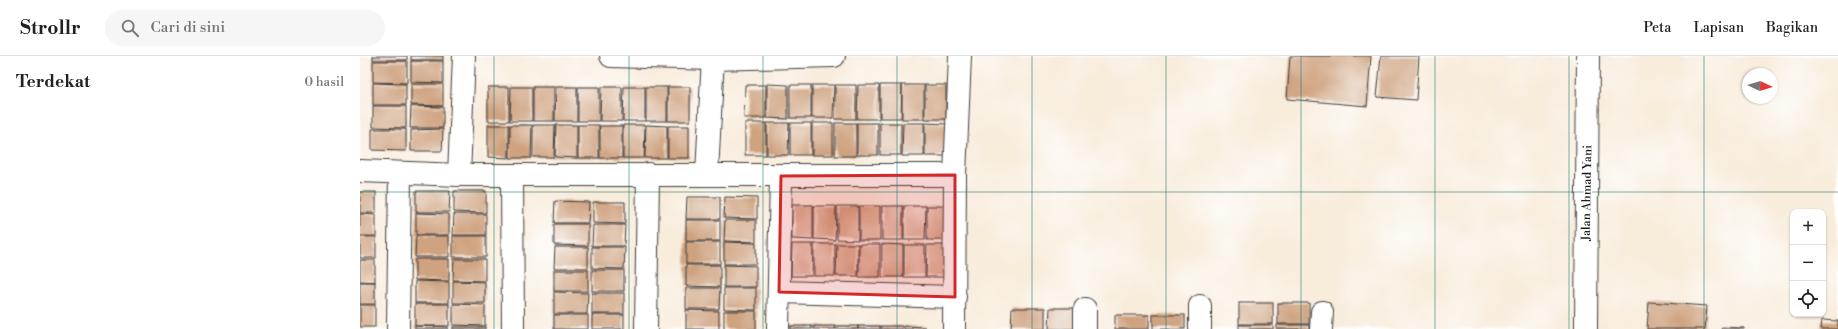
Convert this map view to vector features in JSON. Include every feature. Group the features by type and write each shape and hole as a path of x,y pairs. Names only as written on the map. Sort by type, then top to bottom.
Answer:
{"street":[{"path":"459,175 464,56"},
{"path":"611,56 713,58 834,56"},
{"path":"954,329 955,175 960,56"},
{"name":"Jalan Ahmad Yani","path":"1586,329 1588,56"},
{"path":"707,174 713,58"},
{"path":"360,170 459,175 955,175"},
{"path":"398,329 400,173"},
{"path":"646,329 648,174"},
{"path":"512,175 513,329"},
{"path":"778,329 781,176"},
{"path":"779,292 955,297"},
{"path":"1200,306 1200,329"}],"highlighted area":[{"path":"955,175 955,297 779,292 781,176"}],"building":[{"path":"373,56 407,56 407,60 373,60"},
{"path":"411,56 443,56 443,60 411,60"},
{"path":"1290,56 1371,56 1367,106 1287,99"},
{"path":"1381,56 1419,56 1416,100 1377,97"},
{"path":"373,61 407,61 407,83 373,82"},
{"path":"411,61 443,61 443,83 411,82"},
{"path":"373,83 406,84 406,105 373,105"},
{"path":"411,84 443,84 443,106 411,105"},
{"path":"767,84 788,85 788,119 767,118"},
{"path":"745,85 766,85 766,118 744,118"},
{"path":"790,85 811,85 811,118 790,118"},
{"path":"812,85 834,85 833,118 812,118"},
{"path":"835,85 856,85 856,119 835,119"},
{"path":"858,85 879,85 879,119 857,119"},
{"path":"880,85 902,85 901,118 880,118"},
{"path":"902,85 924,85 924,119 902,119"},
{"path":"925,85 946,85 946,119 925,119"},
{"path":"488,87 509,87 509,121 488,121"},
{"path":"511,87 532,87 532,121 510,121"},
{"path":"533,87 554,87 554,121 533,121"},
{"path":"556,87 577,87 577,121 555,121"},
{"path":"578,87 599,87 599,121 578,121"},
{"path":"601,87 622,87 622,121 600,121"},
{"path":"624,87 645,87 645,121 623,121"},
{"path":"646,87 667,87 667,121 646,121"},
{"path":"668,87 690,87 690,121 668,121"},
{"path":"373,106 406,106 406,128 373,127"},
{"path":"411,106 443,107 443,128 410,128"},
{"path":"745,123 766,123 766,155 745,155"},
{"path":"767,123 789,123 788,155 767,155"},
{"path":"790,123 811,123 811,155 790,155"},
{"path":"812,123 833,123 833,155 812,155"},
{"path":"835,123 856,123 856,156 835,156"},
{"path":"857,123 878,123 878,155 857,155"},
{"path":"880,123 901,123 901,155 880,155"},
{"path":"903,123 924,123 924,156 902,156"},
{"path":"925,123 946,124 946,156 925,156"},
{"path":"488,125 509,125 509,158 488,157"},
{"path":"510,125 532,125 531,158 510,158"},
{"path":"533,125 555,125 554,157 533,157"},
{"path":"556,125 577,125 577,158 555,157"},
{"path":"578,125 599,125 599,158 578,158"},
{"path":"623,125 645,125 644,158 623,158"},
{"path":"646,125 667,126 667,158 645,158"},
{"path":"600,126 622,126 622,158 600,158"},
{"path":"668,126 689,126 689,158 668,158"},
{"path":"372,129 406,129 406,151 372,150"},
{"path":"443,129 442,151 411,151 411,130"},
{"path":"416,191 450,191 449,212 416,212"},
{"path":"454,191 486,191 486,213 454,212"},
{"path":"360,192 376,192 376,213 360,213"},
{"path":"687,197 720,197 720,219 686,219"},
{"path":"725,197 757,198 757,219 724,218"},
{"path":"555,201 589,202 588,223 554,223"},
{"path":"593,202 625,202 625,224 593,223"},
{"path":"792,205 813,205 813,240 792,239"},
{"path":"814,206 836,206 835,240 814,239"},
{"path":"837,206 858,206 858,240 837,239"},
{"path":"859,206 880,206 880,240 859,240"},
{"path":"882,206 903,206 903,240 882,240"},
{"path":"904,206 926,206 925,240 904,240"},
{"path":"927,206 948,206 948,240 927,240"},
{"path":"416,213 449,214 449,235 416,235"},
{"path":"360,214 376,215 376,236 360,236"},
{"path":"454,214 486,214 486,235 453,235"},
{"path":"686,220 720,220 720,241 686,241"},
{"path":"725,220 756,220 756,242 724,241"},
{"path":"554,224 588,224 588,246 554,245"},
{"path":"593,225 625,225 624,246 592,246"},
{"path":"416,236 449,236 449,257 415,257"},
{"path":"453,236 486,236 486,257 453,257"},
{"path":"360,237 376,237 376,258 360,258"},
{"path":"686,242 720,242 720,264 686,264"},
{"path":"724,242 756,243 756,264 724,264"},
{"path":"792,244 813,244 812,276 791,276"},
{"path":"814,244 835,244 835,276 814,276"},
{"path":"837,244 858,244 858,276 836,276"},
{"path":"859,244 880,244 880,277 859,277"},
{"path":"882,244 903,245 903,277 882,277"},
{"path":"904,245 925,245 925,277 904,277"},
{"path":"927,245 948,245 947,277 926,277"},
{"path":"555,247 588,247 588,268 554,268"},
{"path":"592,247 625,247 624,269 592,268"},
{"path":"415,259 449,259 449,281 415,280"},
{"path":"454,259 485,259 485,281 453,280"},
{"path":"360,260 375,260 375,282 360,281"},
{"path":"686,265 720,265 720,287 686,286"},
{"path":"724,265 756,266 756,287 724,287"},
{"path":"554,270 588,270 588,291 554,291"},
{"path":"592,270 624,270 624,291 592,291"},
{"path":"415,281 449,282 449,303 415,303"},
{"path":"453,281 485,282 485,303 453,303"},
{"path":"360,282 375,282 375,304 360,304"},
{"path":"686,288 720,288 719,309 686,309"},
{"path":"724,288 756,288 756,310 724,309"},
{"path":"554,292 588,293 587,314 554,314"},
{"path":"592,293 624,293 624,314 592,314"},
{"path":"1649,302 1707,306 1705,329 1647,329"},
{"path":"1239,303 1273,303 1273,324 1239,324"},
{"path":"1278,303 1309,303 1309,324 1278,324"},
{"path":"415,304 449,304 449,326 415,326"},
{"path":"453,304 485,305 485,326 453,325"},
{"path":"360,305 375,305 375,327 360,327"},
{"path":"1012,308 1045,308 1045,329 1011,329"},
{"path":"1050,308 1082,308 1082,329 1049,329"},
{"path":"686,310 719,311 719,329 686,329"},
{"path":"724,311 756,311 756,329 724,329"},
{"path":"554,315 588,315 588,329 554,329"},
{"path":"592,315 624,315 624,329 592,329"},
{"path":"1115,315 1149,315 1149,329 1115,329"},
{"path":"1153,315 1185,315 1185,329 1153,329"},
{"path":"1822,320 1838,321 1838,329 1821,329"},
{"path":"1239,325 1273,325 1273,329 1239,329"},
{"path":"1277,325 1309,325 1309,329 1277,329"},
{"path":"415,326 448,327 448,329 415,329"},
{"path":"791,326 812,326 812,329 791,329"},
{"path":"814,326 835,326 835,329 814,329"},
{"path":"836,326 858,326 858,329 836,329"},
{"path":"858,326 880,326 880,329 858,329"},
{"path":"881,326 902,326 902,329 881,329"},
{"path":"904,326 925,327 925,329 904,329"},
{"path":"453,327 485,327 485,329 453,329"},
{"path":"1722,327 1744,328 1744,329 1721,329"}]}
